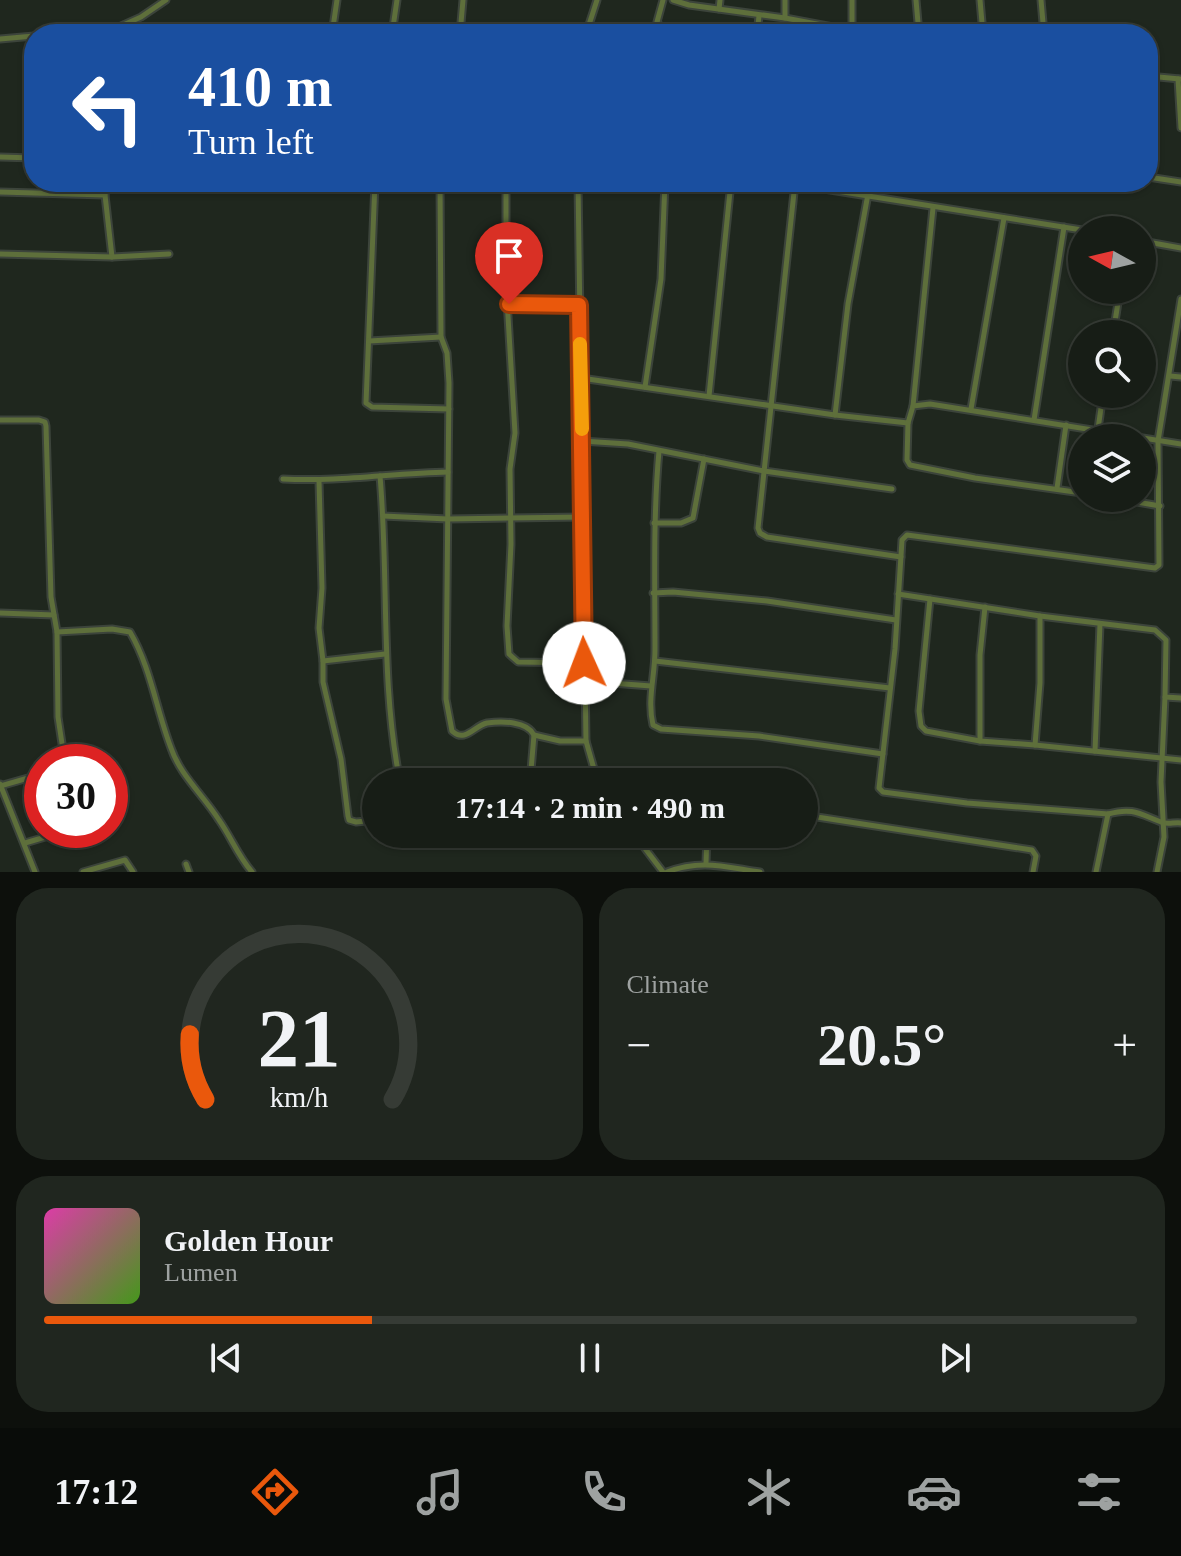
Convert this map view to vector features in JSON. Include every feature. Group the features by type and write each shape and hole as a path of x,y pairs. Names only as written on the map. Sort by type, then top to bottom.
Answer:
{"street":[{"path":"125,24 166,0"},
{"path":"333,24 337,0"},
{"path":"393,24 397,0"},
{"path":"461,24 463,0"},
{"path":"589,24 597,0"},
{"path":"658,24 663,0"},
{"path":"673,0 785,18 804,24"},
{"path":"719,9 720,0"},
{"path":"785,0 785,18"},
{"path":"852,0 852,24"},
{"path":"916,0 918,24"},
{"path":"980,0 982,24"},
{"path":"1041,0 1043,24"},
{"path":"758,24 759,16"},
{"path":"0,39 24,37"},
{"path":"1158,77 1180,79 1181,128"},
{"path":"0,157 24,158"},
{"path":"1158,179 1181,182"},
{"path":"0,192 105,195 112,257"},
{"path":"375,192 365,396 368,406 449,409"},
{"path":"440,192 441,337 448,364 449,409 446,699 452,731 463,735 488,723 528,726 534,735 531,768"},
{"path":"506,192 506,283 515,433 510,469 509,654 518,662 584,663"},
{"path":"578,192 586,741 594,768"},
{"path":"645,387 661,279 665,192"},
{"path":"709,396 730,192"},
{"path":"794,192 770,404 760,533 767,537 901,557"},
{"path":"855,192 933,208 1068,228"},
{"path":"835,415 848,304 868,194"},
{"path":"933,208 913,406 908,423 907,460 910,465 975,478 1068,490"},
{"path":"971,409 1004,218"},
{"path":"1034,420 1064,227"},
{"path":"1156,244 1181,248"},
{"path":"0,254 112,257 169,254"},
{"path":"1181,299 1158,441 1159,565 1155,568 907,535 902,540 890,688 878,784 883,792 967,803 1108,814 1119,811 1147,814 1164,824 1181,823"},
{"path":"509,304 579,305"},
{"path":"369,341 441,337"},
{"path":"1170,376 1181,377"},
{"path":"581,378 908,423"},
{"path":"913,406 930,404 971,409 1066,425 1057,488"},
{"path":"0,420 39,420 46,426 50,567 57,632 58,717 62,744"},
{"path":"582,441 628,444 764,471 892,489"},
{"path":"1158,441 1181,444"},
{"path":"659,451 654,523 653,725 661,729 759,736 883,754"},
{"path":"654,523 681,523 693,518 704,459"},
{"path":"283,479 319,481 389,473 448,472"},
{"path":"380,476 385,654 398,768"},
{"path":"319,481 322,588 319,628 323,682 341,759 349,820 362,821"},
{"path":"1156,505 1160,506"},
{"path":"383,516 448,519 583,517"},
{"path":"653,593 767,601 896,620"},
{"path":"898,594 1155,630 1166,640 1161,782 1164,824 1157,872"},
{"path":"930,599 919,711 921,726 931,733 980,741 1181,760"},
{"path":"980,741 980,655 985,607"},
{"path":"0,613 54,615"},
{"path":"1035,745 1040,683 1040,616"},
{"path":"1095,751 1100,624"},
{"path":"57,632 112,629 130,632 144,656 172,752 218,818 238,856 252,872"},
{"path":"323,661 385,654"},
{"path":"655,661 890,688"},
{"path":"585,681 652,686"},
{"path":"1165,697 1181,698"},
{"path":"534,735 560,741 586,741"},
{"path":"24,779 0,785 24,841"},
{"path":"1096,872 1108,814"},
{"path":"818,817 1032,850 1036,856 1033,872"},
{"path":"27,848 35,872"},
{"path":"645,848 665,872 706,863 760,872"},
{"path":"706,863 707,848"},
{"path":"83,872 125,860 133,872"},
{"path":"186,864 189,872"}],"slow traffic":[{"path":"580,344 582,429"}],"route":[{"path":"509,304 579,305 584,663"}]}
